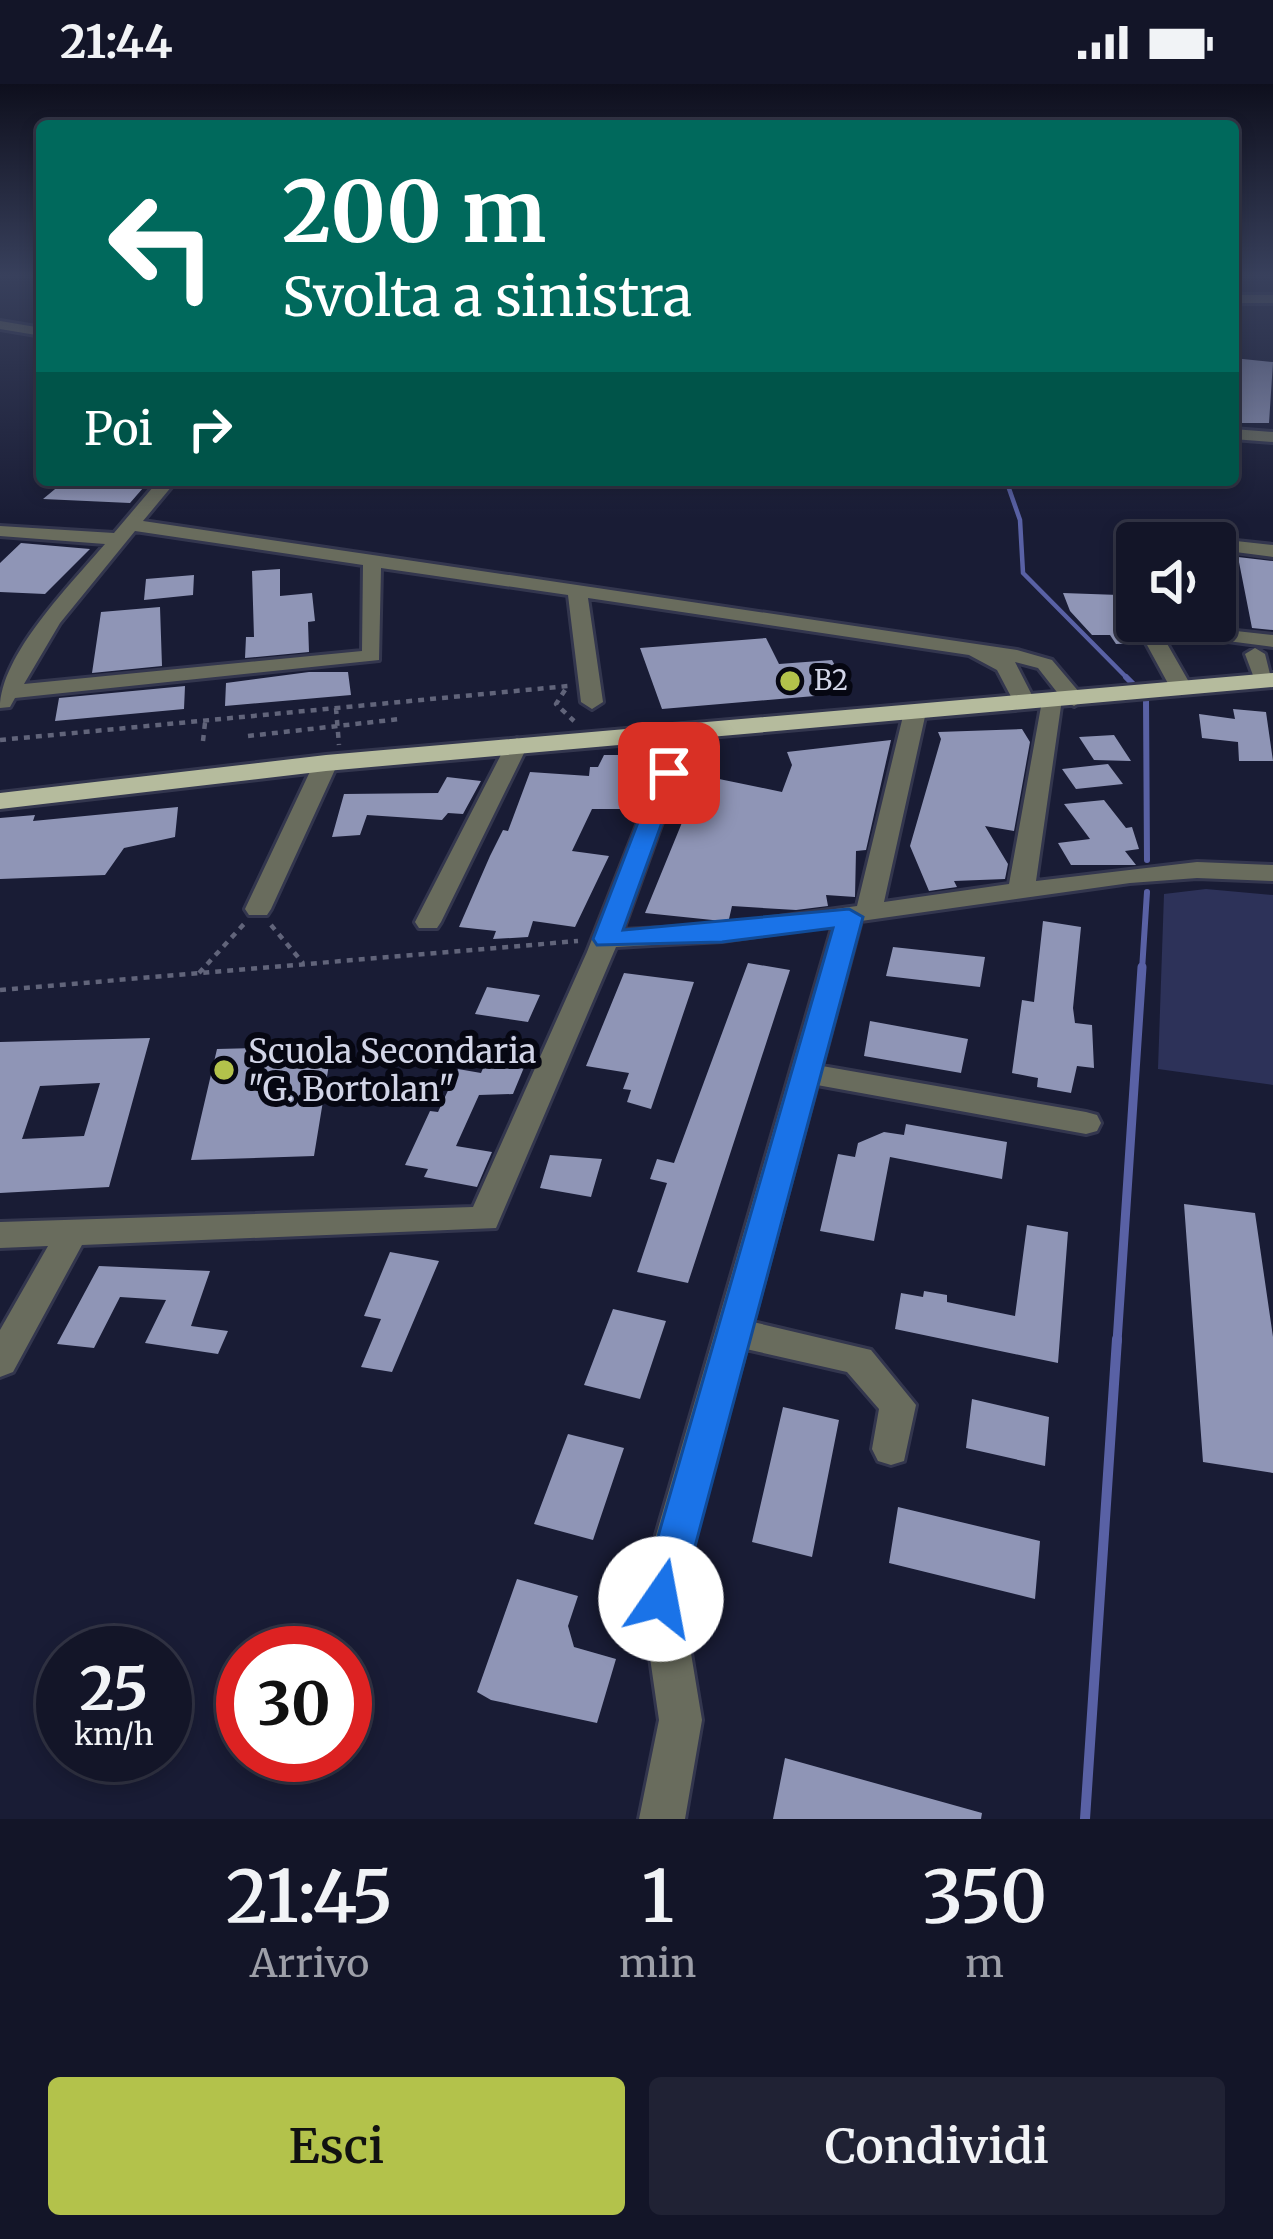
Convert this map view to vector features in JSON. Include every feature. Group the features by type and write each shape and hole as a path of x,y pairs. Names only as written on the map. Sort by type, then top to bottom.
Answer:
{"main road":[{"path":"0,801 332,754 517,745 1269,680"}],"street":[{"path":"1239,434 1273,437"},
{"path":"4,698 26,661 162,486"},
{"path":"0,531 126,532 371,561 964,647 1045,664 1063,700 1021,892"},
{"path":"1236,547 1273,550"},
{"path":"4,698 372,656 371,561"},
{"path":"577,592 582,690"},
{"path":"1156,642 1182,689"},
{"path":"964,647 1005,666 1025,703"},
{"path":"1264,647 1269,680"},
{"path":"0,661 26,661"},
{"path":"662,1819 678,1753 680,1710 661,1599 731,1331 915,712"},
{"path":"0,1235 484,1219 604,945 684,731"},
{"path":"428,922 517,745"},
{"path":"258,909 332,754"},
{"path":"604,945 1197,870 1273,873"},
{"path":"805,1073 1086,1123"},
{"path":"0,1362 72,1234"},
{"path":"731,1331 858,1360 898,1405 891,1449"}],"path":[{"path":"0,740 397,702 582,690"},
{"path":"574,721 556,704 582,690"},
{"path":"397,702 403,734"},
{"path":"332,754 336,708"},
{"path":"248,736 400,719"},
{"path":"203,741 205,721"},
{"path":"199,973 258,909 304,964"},
{"path":"0,990 578,941 604,945"}],"shaded area":[{"path":"1206,889 1273,895 1273,1085 1158,1069 1164,894"}],"building":[{"path":"1239,359 1273,362 1269,423 1239,423"},
{"path":"59,486 145,486 130,503 43,499"},
{"path":"21,543 90,549 45,594 0,592 0,563"},
{"path":"1238,557 1273,561 1273,630 1252,628"},
{"path":"280,569 280,596 312,593 315,621 308,622 309,652 245,658 246,637 254,637 252,571"},
{"path":"194,575 193,595 144,600 146,579"},
{"path":"1063,593 1116,595 1116,642 1141,643 1116,644 1110,635 1092,635 1070,611"},
{"path":"160,607 162,666 92,673 101,612"},
{"path":"766,638 779,664 832,660 850,693 662,709 640,648"},
{"path":"348,672 351,695 225,706 226,683"},
{"path":"185,686 184,709 55,721 59,698"},
{"path":"1233,709 1266,712 1273,761 1239,761 1238,742 1202,738 1199,714 1235,719"},
{"path":"1022,729 1030,742 1014,831 985,826 1008,864 1005,879 954,881 957,887 929,891 910,846 941,739 938,732"},
{"path":"1114,735 1131,761 1094,760 1079,737"},
{"path":"891,740 866,850 856,851 855,897 826,895 828,906 796,910 732,906 729,919 722,921 645,913 690,803 677,801 690,773 782,792 792,765 787,752"},
{"path":"604,755 638,755 643,761 643,787 631,787 630,809 592,809 572,851 609,856 575,927 533,921 528,937 493,939 496,931 459,927 503,830 508,831 530,772 589,776 590,767 598,767"},
{"path":"1108,764 1123,784 1076,789 1062,769"},
{"path":"447,777 481,781 463,814 448,813 442,820 367,815 360,835 332,837 344,794 438,793"},
{"path":"1104,800 1126,828 1132,827 1139,849 1125,851 1136,865 1071,865 1058,843 1090,839 1064,804"},
{"path":"178,807 175,837 124,848 105,875 0,879 0,818 35,815 33,821"},
{"path":"1043,921 1081,927 1073,1008 1075,1023 1092,1025 1094,1068 1077,1066 1071,1093 1037,1087 1038,1078 1012,1073 1022,1000 1034,1002"},
{"path":"893,947 985,957 980,987 886,976"},
{"path":"748,963 790,970 688,1283 637,1272 667,1183 650,1179 657,1159 674,1163"},
{"path":"624,973 694,982 651,1109 627,1102 631,1090 623,1089 629,1073 586,1066"},
{"path":"487,987 540,995 528,1022 475,1014"},
{"path":"870,1021 968,1039 961,1073 864,1056"},
{"path":"150,1038 109,1187 0,1193 0,1042","holes":["100,1083 84,1136 22,1139 40,1086"]},
{"path":"332,1046 314,1156 191,1160 217,1049"},
{"path":"487,1059 525,1065 513,1094 479,1095 456,1146 492,1152 477,1187 424,1177 428,1169 405,1165 430,1111 438,1112 458,1069 481,1073"},
{"path":"906,1124 1007,1142 1002,1179 890,1157 874,1241 820,1231 838,1154 855,1157 858,1143 884,1132 904,1135"},
{"path":"550,1155 602,1159 591,1197 540,1188"},
{"path":"1184,1204 1255,1213 1273,1337 1273,1473 1203,1462"},
{"path":"1027,1225 1068,1232 1058,1363 895,1329 901,1293 947,1295 947,1302 1015,1316"},
{"path":"390,1252 439,1261 392,1372 361,1367 381,1319 364,1316"},
{"path":"99,1266 210,1271 191,1326 228,1331 218,1354 145,1343 166,1300 120,1297 94,1348 57,1344"},
{"path":"613,1309 666,1321 640,1399 584,1385"},
{"path":"972,1399 1049,1417 1045,1466 966,1448"},
{"path":"783,1407 839,1420 812,1557 752,1542"},
{"path":"568,1434 624,1448 593,1540 534,1524"},
{"path":"898,1507 1040,1541 1035,1599 889,1563"},
{"path":"517,1579 578,1596 568,1626 574,1647 616,1659 597,1723 491,1700 477,1692"},
{"path":"785,1758 982,1813 981,1819 773,1819"}],"waterway":[{"path":"1008,486 1020,520 1023,573 1129,680"},
{"path":"1126,677 1129,680"},
{"path":"1129,680 1135,686"},
{"path":"1146,698 1147,860"},
{"path":"1142,970 1147,892"},
{"path":"1117,1342 1142,967"},
{"path":"1085,1819 1117,1339"}],"place":[{"name":"B2","path":"790,681"},
{"name":"Scuola Secondaria \"G. Bortolan\"","path":"224,1070"}],"route":[{"path":"661,1599 664,1573 849,917 722,933 606,939 669,773"}]}
